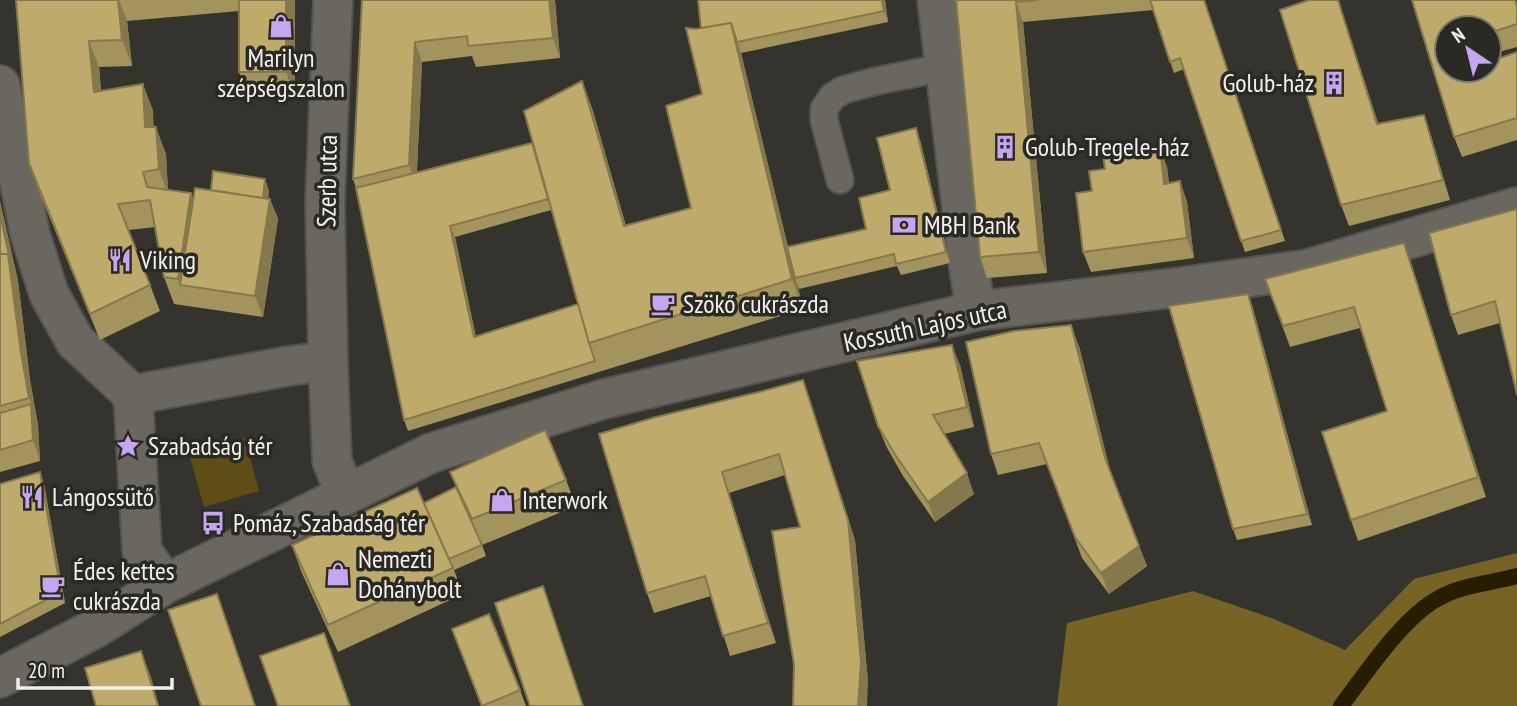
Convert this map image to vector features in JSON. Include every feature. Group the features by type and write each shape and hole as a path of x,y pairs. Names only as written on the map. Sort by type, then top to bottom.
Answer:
{"main road":[{"name":"Szerb utca","path":"333,0 325,202 328,361 332,461 346,495"},
{"path":"936,0 976,312"},
{"path":"0,85 30,234 49,294 75,341 133,395 142,551 165,584"},
{"name":"Kossuth Lajos utca","path":"346,495 431,453 604,399 976,312 1181,288 1308,269 1517,207"},
{"path":"133,395 328,361"},
{"path":"0,678 94,629 165,584 346,495"}],"lane":[{"path":"840,180 824,120 824,109 832,97 843,90 876,81 946,67"}],"shaded area":[{"path":"245,438 259,491 204,507 189,454"},
{"path":"1517,553 1517,706 1057,706 1067,623 1193,591 1274,619 1345,650 1414,579"}],"building":[{"path":"16,0 118,0 122,40 89,41 94,92 143,84 145,127 156,127 159,169 143,172 147,187 191,193 178,279 164,277 150,200 118,204 150,285 90,314 29,163"},
{"path":"239,0 286,0 286,72 239,72"},
{"path":"362,0 549,0 553,38 468,46 467,36 415,42 409,165 353,179"},
{"path":"698,0 882,0 884,11 737,42 731,23 701,28"},
{"name":"Golub-Tregele-ház","path":"956,0 1037,0 1016,2 1039,252 980,257"},
{"path":"1150,0 1204,0 1281,230 1241,241 1180,58 1170,62"},
{"name":"Golub-ház","path":"1309,0 1338,0 1377,124 1424,115 1443,180 1341,205 1280,10"},
{"path":"1412,0 1515,0 1517,24 1503,28 1503,14 1433,14 1433,68"},
{"path":"731,23 792,279 589,343 524,111 582,81 624,226 691,208 666,106 702,94 686,28"},
{"path":"1517,52 1517,118 1454,137 1438,84 1503,84 1503,57"},
{"name":"MBH Bank","path":"916,128 946,252 896,264 894,254 795,278 787,247 866,229 859,198 890,190 877,138"},
{"path":"532,143 548,199 450,226 474,337 578,304 595,361 404,420 356,188"},
{"path":"1160,147 1164,184 1180,181 1187,238 1083,252 1076,193 1092,191 1089,171 1105,169 1103,154"},
{"path":"213,171 265,179 263,198 211,190"},
{"path":"195,188 270,199 255,296 180,285"},
{"path":"1517,209 1517,395 1495,301 1451,315 1429,233"},
{"path":"0,214 10,260 8,254 0,254"},
{"path":"1404,243 1478,477 1351,520 1322,432 1387,411 1354,307 1283,326 1265,279"},
{"path":"0,254 8,254 29,398 0,406"},
{"path":"1248,294 1307,514 1233,529 1169,306"},
{"path":"1071,325 1105,458 1139,546 1101,573 1075,537 1039,443 991,454 966,342 1014,331"},
{"path":"952,345 967,407 933,415 967,473 928,502 878,426 857,361"},
{"path":"803,380 848,520 861,662 858,706 793,706 794,664 772,531 800,527 779,454 722,472 768,623 723,636 705,576 647,593 599,434"},
{"path":"31,404 33,440 0,450 0,413"},
{"path":"545,430 566,480 472,519 450,472"},
{"path":"40,472 61,592 0,624 0,484"},
{"path":"456,487 482,545 449,559 424,503"},
{"path":"417,488 453,568 328,625 292,545"},
{"path":"543,586 583,706 530,706 495,603"},
{"path":"217,594 255,706 201,706 168,610"},
{"path":"489,614 520,690 482,706 452,629"},
{"path":"324,633 350,706 278,706 260,656"},
{"path":"141,651 158,706 96,706 85,668"}],"waterway":[{"path":"1341,706 1386,647 1425,607 1457,590 1517,576"}],"place":[{"name":"Marilyn szépségszalon","path":"281,26"},
{"name":"Golub-ház","path":"1334,83"},
{"name":"Golub-Tregele-ház","path":"1005,147"},
{"name":"MBH Bank","path":"904,225"},
{"name":"Viking","path":"120,260"},
{"name":"Szökő cukrászda","path":"663,304"},
{"name":"Szabadság tér","path":"128,446"},
{"name":"Lángossütő","path":"32,497"},
{"name":"Interwork","path":"502,500"},
{"name":"Pomáz, Szabadság tér","path":"213,523"},
{"name":"Nemezti Dohánybolt","path":"338,574"},
{"name":"Édes kettes cukrászda","path":"53,586"}]}
